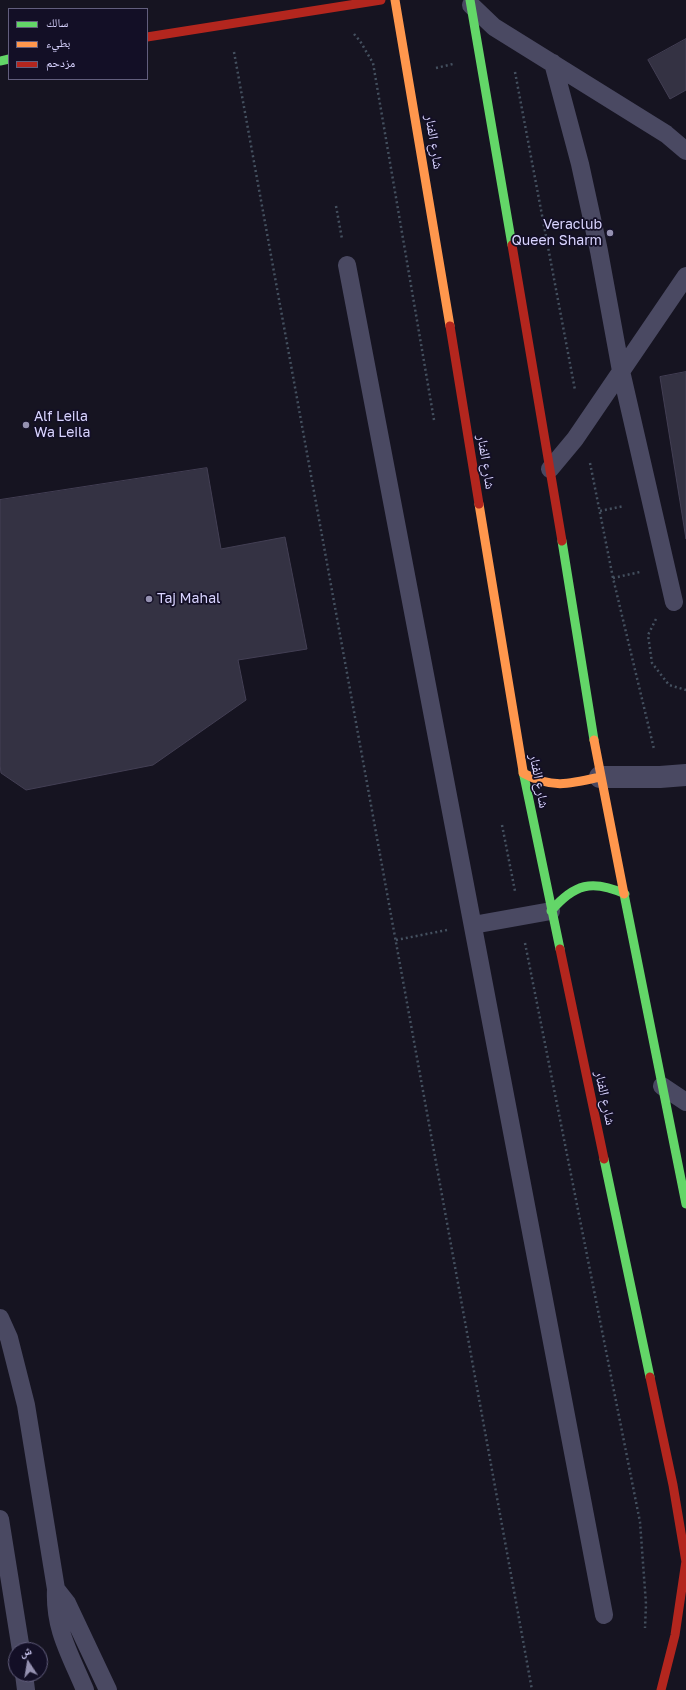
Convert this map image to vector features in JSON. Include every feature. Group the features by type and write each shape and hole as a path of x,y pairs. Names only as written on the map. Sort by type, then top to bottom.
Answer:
{"main road":[{"path":"148,37 381,0"},
{"name":"شارع الفنار","path":"395,0 523,773 672,1477 686,1561 675,1635 661,1690"},
{"path":"470,3 481,59 550,469 600,777 625,894 686,1204"},
{"path":"523,773 536,781 551,785 566,785 600,777"},
{"path":"551,911 559,900 570,891 584,885 612,887 625,894"}],"street":[{"path":"600,777 660,777 686,774"}],"lane":[{"path":"470,3 494,26 666,134 686,151"},
{"path":"553,63 583,178 599,251 621,371 674,602"},
{"path":"347,265 604,1615"},
{"path":"550,469 575,439 686,276"},
{"path":"473,925 551,911"},
{"path":"662,1086 686,1102"},
{"path":"0,1318 5,1340 26,1405 56,1589 55,1605 58,1625 85,1690"},
{"path":"0,1519 20,1642"},
{"path":"56,1589 68,1603 108,1690"}],"path":[{"path":"229,24 532,1690"},
{"path":"408,73 481,59"},
{"path":"336,206 347,265"},
{"path":"674,602 660,610 648,635 652,663 669,685 686,690"},
{"path":"396,940 473,925"},
{"path":"640,1522 646,1604 645,1632"}],"building":[{"path":"686,39 686,90 670,99 648,60"},
{"path":"686,372 686,539 660,377"},
{"name":"Taj Mahal","path":"207,468 221,549 285,537 307,649 238,660 246,700 153,765 26,790 1,773 0,765 0,500"}],"traffic: fast":[{"path":"470,0 512,245"},
{"path":"0,61 8,59"},
{"path":"562,541 594,740"},
{"path":"523,771 560,949"},
{"path":"551,911 568,895 584,887 603,887 625,894"},
{"path":"624,894 686,1204"},
{"path":"604,1159 650,1377"}],"traffic: slow":[{"path":"395,0 450,326"},
{"path":"479,504 523,771"},
{"path":"594,740 624,894"},
{"path":"523,773 543,781 561,784 579,782 600,777"}],"traffic: jam":[{"path":"148,37 381,0"},
{"path":"512,245 562,541"},
{"path":"450,326 479,504"},
{"path":"560,949 604,1159"},
{"path":"650,1377 673,1485 686,1562"},
{"path":"661,1690 675,1635 686,1561"}],"place":[{"name":"Veraclub Queen Sharm","path":"610,233"},
{"name":"Alf Leila Wa Leila","path":"26,425"},
{"name":"Taj Mahal","path":"149,599"}]}
